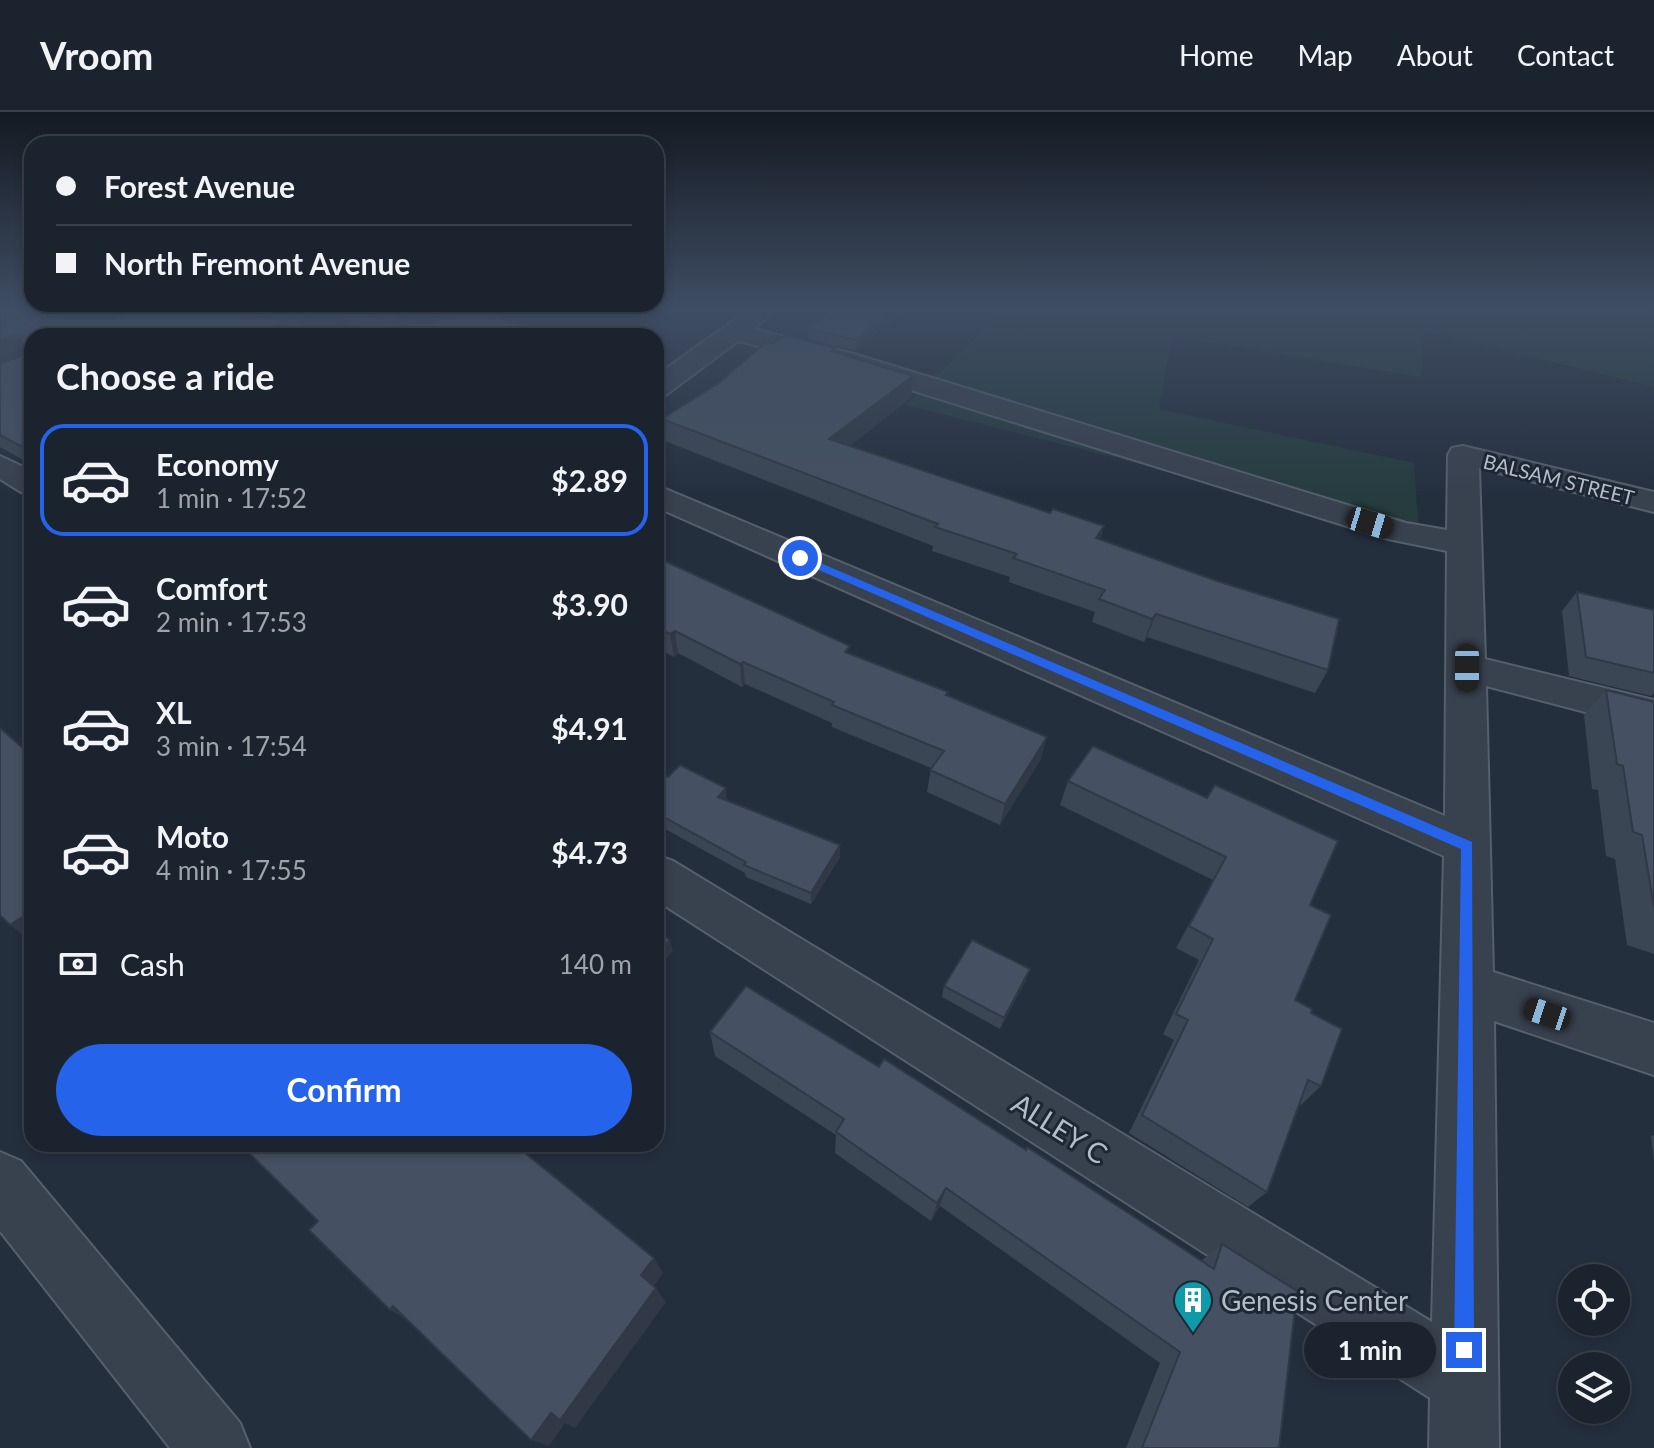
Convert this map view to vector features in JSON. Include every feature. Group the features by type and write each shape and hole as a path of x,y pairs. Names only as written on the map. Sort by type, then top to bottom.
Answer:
{"street":[{"path":"884,372 1400,532 1465,544 1468,846 1464,1448"},
{"name":"BALSAM STREET","path":"1465,544 1463,455 1654,502"},
{"path":"0,465 24,480"},
{"path":"664,498 1468,846"},
{"path":"1467,668 1654,715"},
{"name":"ALLEY C","path":"664,880 1464,1380"},
{"path":"1467,988 1654,1049"},
{"path":"0,1182 215,1448"}],"green space":[{"path":"940,372 1166,372 1159,409 1414,463 1419,534 906,405"},
{"path":"1393,372 1421,372 1421,377"},
{"path":"1595,372 1654,372 1654,387"}],"building":[{"path":"0,372 24,372 24,448 0,435"},
{"path":"731,372 901,372 913,376 829,439 1050,513 1053,509 1104,526 1096,538 1220,582 1339,619 1328,670 1156,614 1152,619 1099,599 1105,590 1013,558 1017,554 935,527 938,524 664,420"},
{"path":"664,561 850,646 845,652 948,692 946,695 1047,737 1005,804 930,770 944,751 832,705 834,702 743,662 740,664 675,631 670,634 664,631"},
{"path":"1577,592 1654,610 1654,673 1586,657"},
{"path":"1606,690 1654,702 1654,907 1642,835 1633,832 1623,766 1617,764"},
{"path":"0,728 24,749 24,916 10,925 0,915"},
{"path":"1093,746 1207,798 1215,785 1338,841 1310,905 1331,915 1295,1000 1312,1009 1311,1013 1342,1029 1321,1086 1308,1080 1267,1192 1142,1115 1188,1020 1176,1014 1213,939 1189,926 1226,857 1068,781"},
{"path":"680,765 726,788 718,797 840,845 811,893 744,865 746,862 664,817 664,775 668,777"},
{"path":"972,940 1030,969 1004,1018 944,986"},
{"path":"746,986 879,1067 884,1059 1026,1150 1027,1147 1214,1269 1222,1244 1297,1291 1279,1448 1142,1448 1180,1352 946,1188 937,1203 836,1132 844,1119 710,1032"},
{"path":"248,1152 524,1152 654,1258 641,1275 656,1288 560,1420 551,1413 531,1440 393,1306 390,1310 309,1230 318,1221"}],"place":[{"name":"Genesis Center","path":"1193,1334"}],"route":[{"path":"800,558 1468,846 1464,1350"}]}
